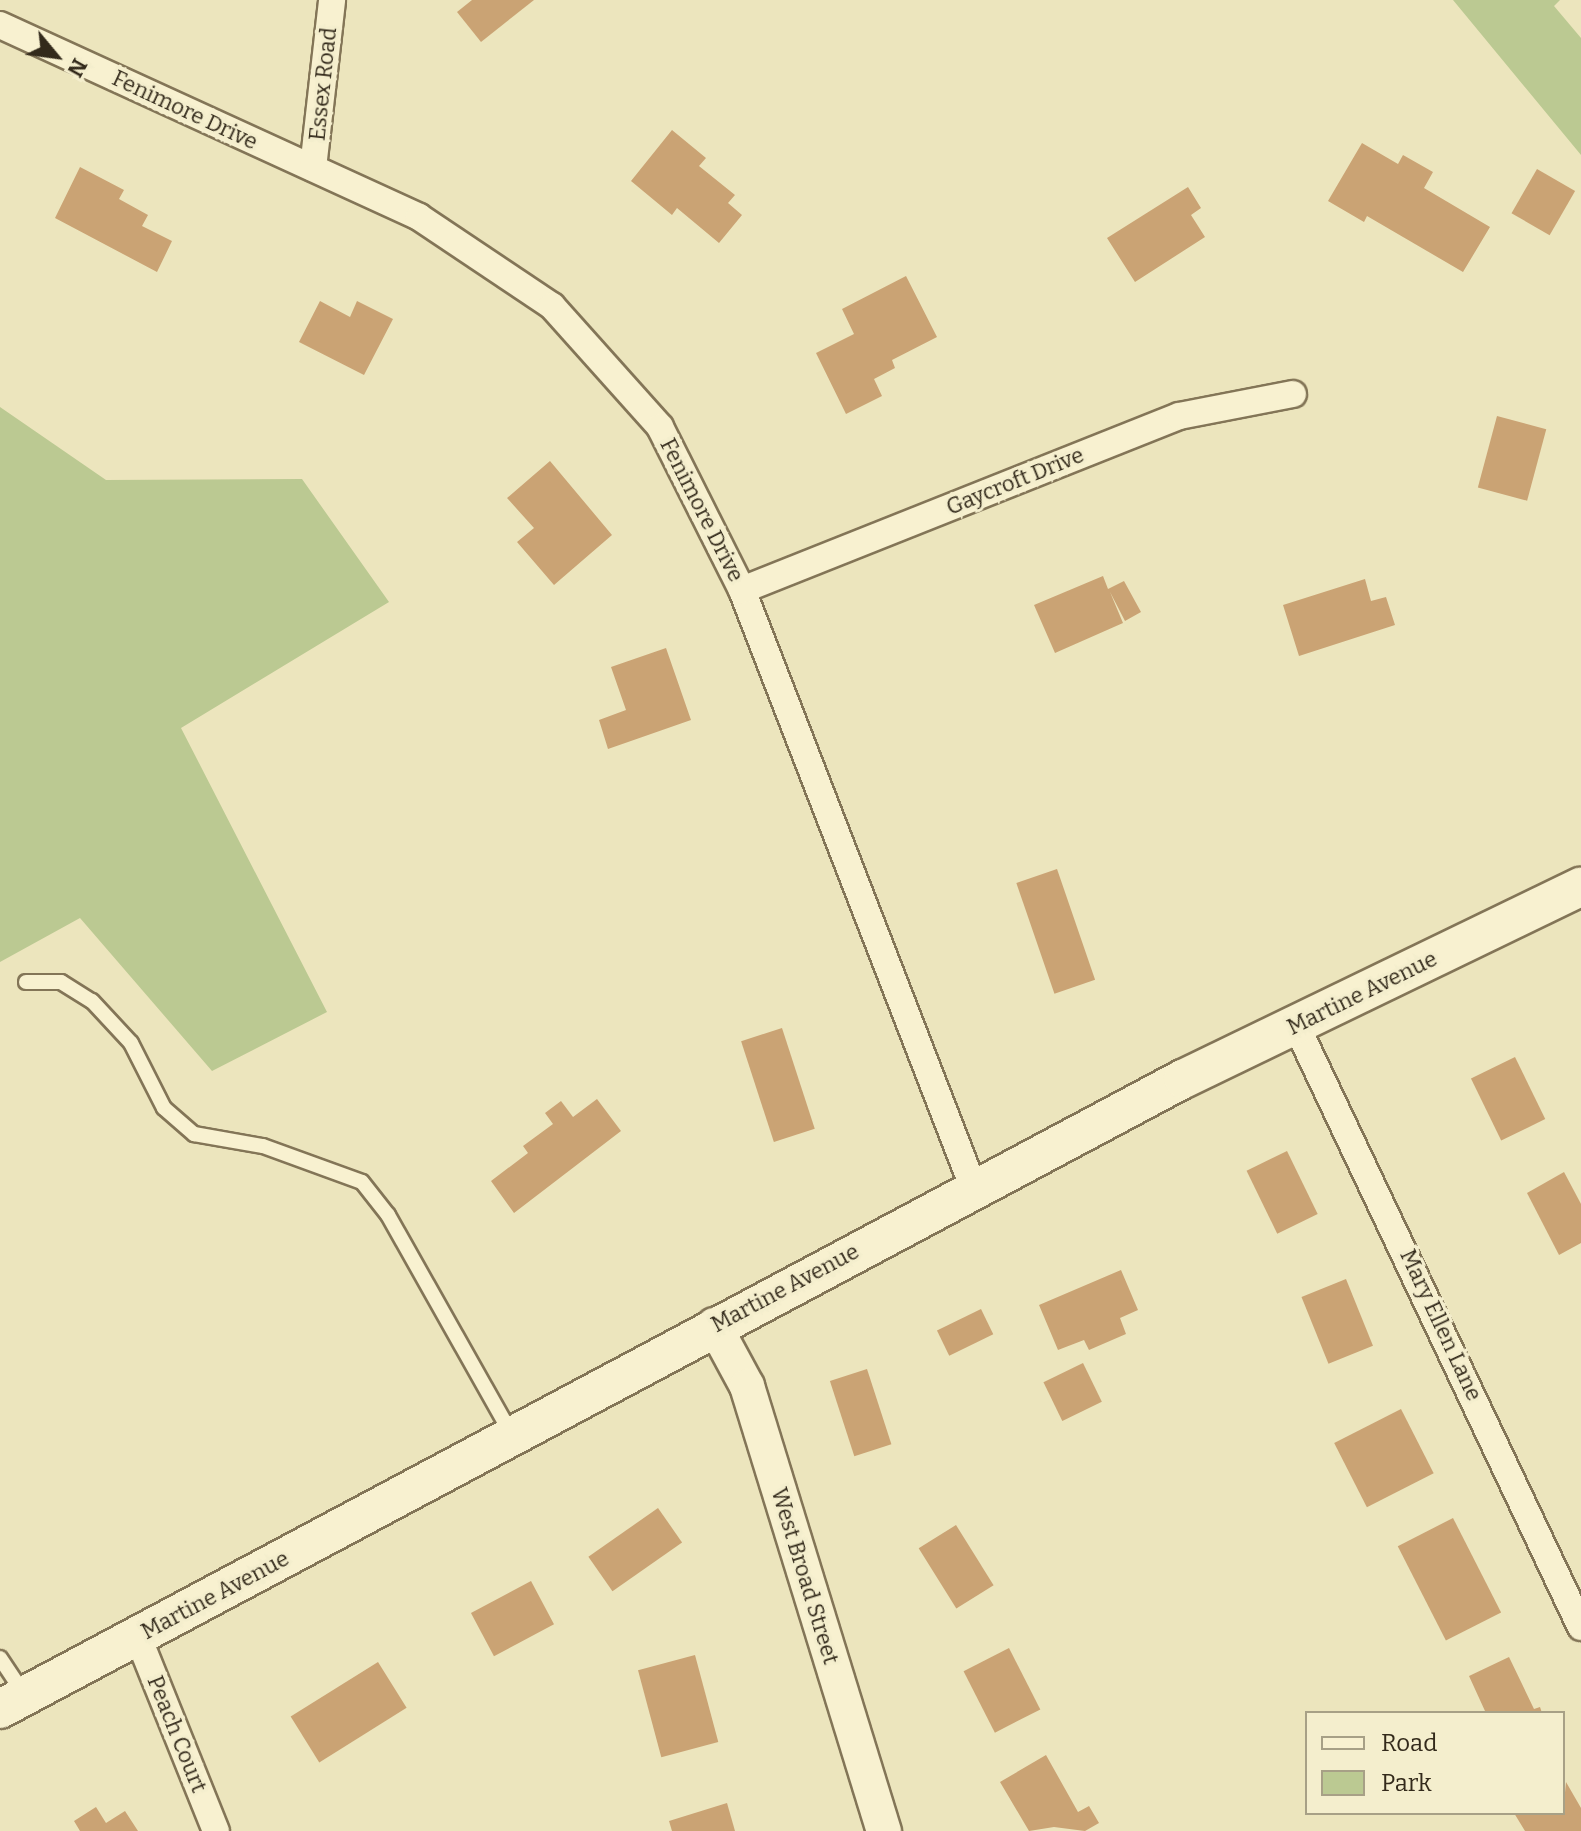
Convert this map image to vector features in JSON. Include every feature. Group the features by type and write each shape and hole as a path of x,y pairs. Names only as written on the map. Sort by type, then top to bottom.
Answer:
{"main road":[{"name":"Martine Avenue","path":"13,1702 714,1325 974,1189 1296,1025 1581,887"}],"street":[{"name":"Essex Road","path":"313,168 332,0"},
{"name":"Fenimore Drive","path":"0,25 419,217 552,306 660,427 742,590 974,1189"},
{"name":"Gaycroft Drive","path":"742,590 1179,416 1293,394"},
{"name":"Mary Ellen Lane","path":"1296,1025 1581,1627"},
{"name":"West Broad Street","path":"714,1325 747,1386 884,1831"},
{"name":"Peach Court","path":"138,1637 216,1831"}],"lane":[{"path":"26,982 61,982 92,1001 131,1043 164,1108 194,1134 263,1146 362,1182 388,1215 512,1435"},
{"path":"0,1658 13,1702"}],"green space":[{"path":"1453,0 1560,0 1554,6 1581,38 1581,155"},
{"path":"0,407 106,480 302,479 389,602 181,728 327,1012 212,1071 80,918 0,962"}],"building":[{"path":"472,0 534,0 481,42 457,12"},
{"path":"672,130 706,158 699,166 735,195 728,203 742,215 719,243 677,208 672,215 631,181"},
{"path":"1362,143 1398,164 1403,155 1433,172 1424,188 1490,227 1463,272 1367,216 1364,222 1328,201"},
{"path":"80,167 124,190 119,199 148,215 142,226 172,241 157,272 55,218"},
{"path":"1537,169 1575,191 1550,235 1512,213"},
{"path":"1188,187 1201,208 1191,215 1205,237 1135,282 1107,238"},
{"path":"906,276 937,337 892,360 895,368 874,379 882,396 846,414 816,353 854,334 842,309"},
{"path":"320,301 350,317 357,301 393,319 364,375 299,342"},
{"path":"1497,416 1546,429 1527,501 1478,487"},
{"path":"550,461 612,535 554,585 517,542 534,528 507,498"},
{"path":"1103,576 1108,589 1124,581 1141,612 1125,621 1110,592 1123,623 1055,653 1034,605"},
{"path":"1365,579 1371,601 1386,597 1395,625 1299,656 1283,605"},
{"path":"666,648 691,720 608,749 599,720 626,710 611,667"},
{"path":"1057,869 1095,980 1054,994 1016,883"},
{"path":"782,1028 815,1129 774,1142 741,1041"},
{"path":"1515,1057 1545,1119 1501,1140 1471,1078"},
{"path":"597,1099 621,1131 514,1213 491,1181 528,1153 523,1146 553,1124 545,1113 561,1101 573,1117"},
{"path":"1287,1151 1318,1214 1277,1234 1247,1171"},
{"path":"1564,1172 1581,1204 1581,1243 1559,1255 1527,1193"},
{"path":"1121,1270 1138,1310 1120,1318 1126,1334 1089,1350 1084,1340 1058,1350 1039,1305"},
{"path":"1346,1279 1373,1346 1328,1364 1301,1297"},
{"path":"981,1309 993,1334 949,1356 937,1330"},
{"path":"1083,1363 1102,1402 1062,1421 1043,1382"},
{"path":"867,1369 891,1444 854,1456 830,1381"},
{"path":"1401,1409 1434,1473 1367,1507 1334,1443"},
{"path":"658,1508 682,1542 612,1591 588,1557"},
{"path":"1453,1518 1501,1612 1446,1641 1398,1546"},
{"path":"956,1525 994,1585 956,1609 919,1548"},
{"path":"531,1581 554,1624 494,1656 471,1613"},
{"path":"1009,1648 1040,1709 995,1733 964,1671"},
{"path":"695,1655 718,1742 661,1757 638,1670"},
{"path":"1509,1657 1534,1709 1540,1707 1541,1711 1485,1711 1469,1676"},
{"path":"378,1662 407,1708 319,1762 291,1717"},
{"path":"1046,1755 1078,1812 1089,1806 1099,1823 1085,1831 1054,1827 1029,1831 1000,1782"},
{"path":"1566,1782 1581,1808 1581,1831 1525,1831 1515,1815 1565,1815"},
{"path":"727,1803 735,1831 672,1831 669,1821"},
{"path":"96,1807 106,1823 125,1811 138,1831 80,1831 74,1821"}]}
